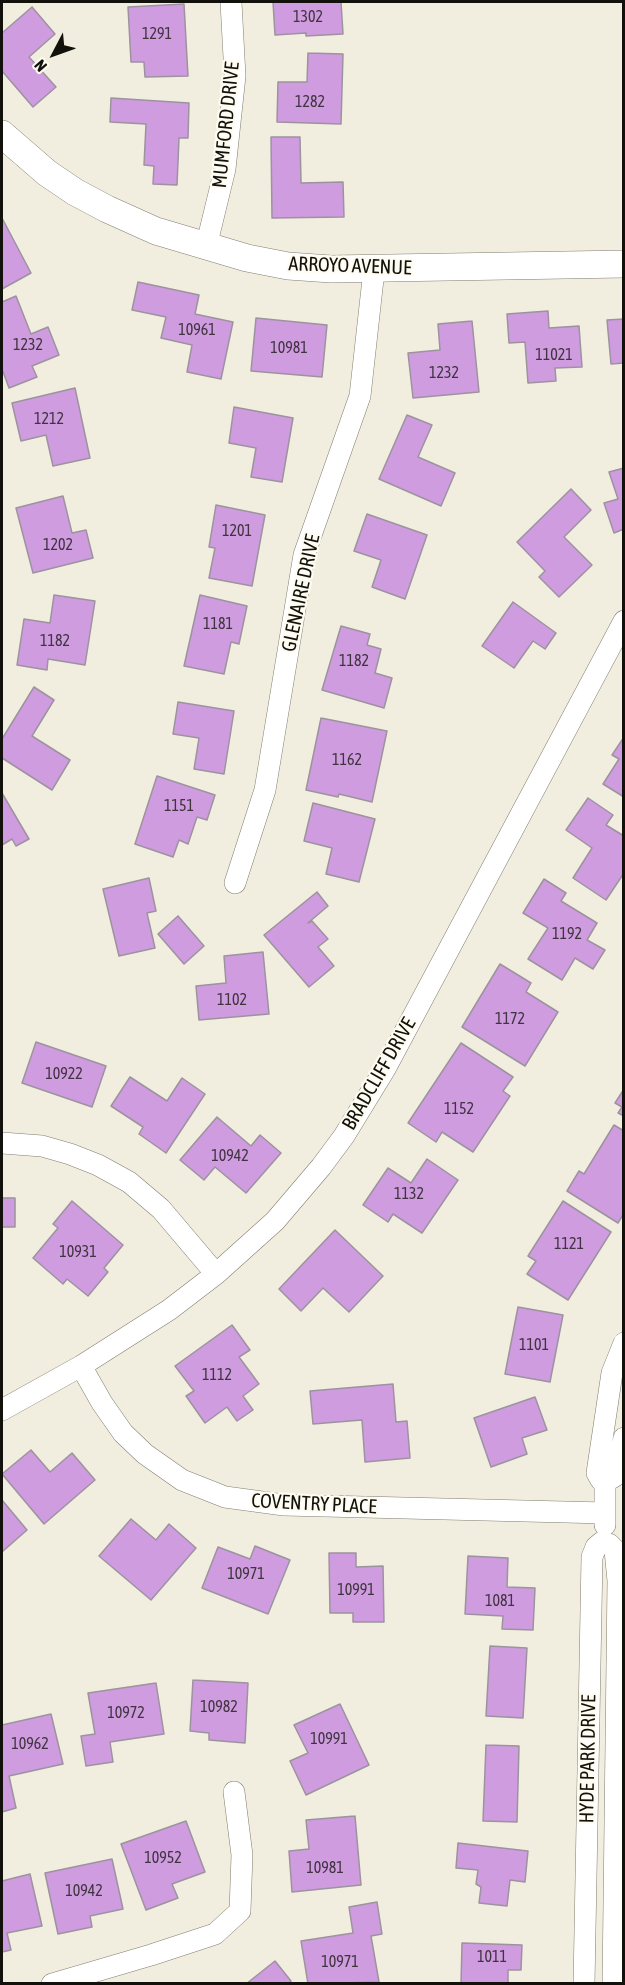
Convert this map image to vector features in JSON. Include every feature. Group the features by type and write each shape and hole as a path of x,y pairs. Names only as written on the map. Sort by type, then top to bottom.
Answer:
{"street":[{"name":"MUMFORD DRIVE","path":"206,247 225,169 235,76 231,2"},
{"name":"ARROYO AVENUE","path":"2,134 47,173 75,192 156,231 206,247 288,266 374,270 624,264"},
{"name":"GLENAIRE DRIVE","path":"235,883 265,790 304,555 360,396 374,270"},
{"name":"BRADCLIFF DRIVE","path":"2,1410 81,1366 169,1310 251,1244 297,1197 321,1167 350,1126 385,1069 624,621"},
{"path":"2,1143 42,1146 70,1154 98,1165 129,1182 161,1209 216,1274"},
{"name":"HYDE PARK DRIVE","path":"606,1543 605,1482 597,1473 612,1373 624,1343"},
{"name":"COVENTRY PLACE","path":"81,1366 102,1403 123,1433 145,1454 183,1480 225,1497 284,1505 605,1513"},
{"path":"605,1482 615,1476 624,1438"},
{"name":"HYDE PARK DRIVE","path":"584,1983 592,1557 596,1547 602,1542 615,1550 618,1581 613,1983"},
{"path":"52,1983 152,1955 215,1934 240,1911 242,1855 234,1792"}],"building":[{"path":"273,2 341,2 343,34 275,35"},
{"path":"184,4 188,76 145,77 144,62 131,62 128,7"},
{"path":"32,7 55,34 29,57 56,87 33,107 2,71 2,33"},
{"path":"308,53 343,54 341,124 277,122 278,82 307,82"},
{"path":"111,98 189,103 188,138 179,138 177,185 153,184 154,166 144,165 146,124 110,122"},
{"path":"271,137 300,137 301,183 343,182 344,217 272,218"},
{"path":"2,218 31,273 2,289"},
{"path":"138,282 199,295 195,314 233,322 221,379 187,372 192,345 161,338 166,317 132,310"},
{"path":"16,296 31,334 48,327 59,355 32,366 37,377 9,388 2,369 2,302"},
{"path":"548,311 549,328 579,326 582,367 555,368 556,381 528,383 525,342 509,343 507,314"},
{"path":"256,318 327,325 322,377 251,371"},
{"path":"624,319 624,363 611,364 607,320"},
{"path":"472,321 479,392 413,398 408,353 440,350 438,324"},
{"path":"75,388 90,458 53,466 46,435 21,441 12,403"},
{"path":"234,407 293,418 282,482 251,477 256,448 229,443"},
{"path":"407,415 432,425 418,457 455,473 441,506 379,479"},
{"path":"624,468 624,529 614,533 604,503 618,499 609,472"},
{"path":"571,489 591,510 564,537 592,565 559,597 539,577 545,571 517,542"},
{"path":"63,496 72,533 86,530 93,558 33,573 16,508"},
{"path":"216,505 265,515 252,586 209,578 215,548 209,547"},
{"path":"367,514 427,535 405,599 372,587 381,560 354,551"},
{"path":"54,595 95,601 85,665 48,659 47,670 17,665 24,619 50,623"},
{"path":"200,595 247,606 239,644 231,642 224,674 184,666"},
{"path":"513,602 556,633 545,649 533,641 514,668 482,646"},
{"path":"341,626 370,634 367,645 381,649 375,673 392,678 384,708 322,690"},
{"path":"34,687 54,700 32,736 70,760 52,790 2,758 2,739"},
{"path":"178,702 234,711 224,774 194,769 199,738 173,734"},
{"path":"321,718 387,731 372,802 339,794 338,797 306,790"},
{"path":"624,737 624,797 603,784 619,759 612,755"},
{"path":"157,776 215,795 207,820 197,817 188,844 179,840 173,857 135,844"},
{"path":"2,793 29,839 16,846 12,839 2,845"},
{"path":"588,798 613,815 606,825 624,836 624,873 606,900 573,878 592,848 566,830"},
{"path":"313,803 375,819 359,882 326,874 332,848 304,841"},
{"path":"149,878 156,911 147,913 155,948 119,956 103,889"},
{"path":"544,879 566,893 561,901 597,923 587,940 605,950 593,969 575,958 562,980 528,959 548,928 523,913"},
{"path":"317,892 328,906 308,923 312,921 328,939 318,947 334,966 309,987 264,935"},
{"path":"178,916 204,946 184,964 158,934"},
{"path":"263,952 269,1014 199,1020 196,986 226,983 224,956"},
{"path":"500,964 531,983 526,992 558,1012 525,1066 462,1027"},
{"path":"36,1042 106,1066 92,1107 22,1083"},
{"path":"461,1043 513,1077 503,1091 510,1096 473,1152 442,1132 436,1142 408,1123"},
{"path":"130,1077 167,1101 182,1078 205,1094 166,1153 139,1134 143,1127 111,1106"},
{"path":"624,1089 624,1116 618,1113 622,1107 615,1103"},
{"path":"217,1117 251,1146 260,1135 281,1153 246,1193 215,1167 204,1180 180,1160"},
{"path":"614,1125 624,1131 624,1213 618,1223 567,1191 579,1171 584,1174"},
{"path":"427,1159 458,1180 422,1233 393,1214 388,1222 363,1205 388,1168 411,1183"},
{"path":"2,1198 15,1198 15,1227 2,1227"},
{"path":"72,1201 123,1245 104,1268 108,1272 88,1296 67,1279 63,1284 33,1258 58,1228 53,1224"},
{"path":"563,1201 611,1232 568,1300 527,1274 536,1261 528,1256"},
{"path":"335,1230 383,1276 349,1312 323,1288 301,1311 279,1289"},
{"path":"518,1307 563,1315 550,1382 505,1374"},
{"path":"232,1325 250,1350 239,1357 259,1384 243,1396 253,1410 237,1421 227,1407 205,1423 186,1396 194,1391 175,1366"},
{"path":"393,1384 396,1422 407,1421 410,1458 365,1462 362,1420 313,1424 310,1391"},
{"path":"535,1397 547,1430 522,1438 527,1454 491,1467 474,1418"},
{"path":"31,1450 50,1472 72,1453 95,1480 44,1524 2,1474"},
{"path":"2,1500 27,1530 2,1552"},
{"path":"131,1519 156,1540 169,1524 196,1548 151,1600 99,1556"},
{"path":"255,1546 290,1560 268,1614 202,1588 218,1547 250,1559"},
{"path":"329,1553 356,1553 356,1567 383,1566 384,1622 353,1622 353,1613 330,1613"},
{"path":"468,1556 508,1558 507,1587 535,1588 533,1630 502,1629 503,1616 465,1614"},
{"path":"490,1646 527,1648 523,1718 486,1716"},
{"path":"193,1680 248,1683 245,1743 209,1740 209,1733 190,1731"},
{"path":"156,1683 164,1734 110,1742 113,1762 86,1766 81,1736 95,1734 88,1693"},
{"path":"340,1704 369,1765 306,1795 290,1761 308,1753 294,1725"},
{"path":"51,1714 63,1764 9,1776 16,1808 2,1812 2,1725"},
{"path":"486,1745 519,1746 517,1822 483,1821"},
{"path":"355,1816 361,1885 292,1892 289,1851 309,1849 306,1820"},
{"path":"186,1821 205,1872 172,1884 178,1898 146,1910 121,1844"},
{"path":"458,1843 528,1851 525,1882 510,1880 507,1906 479,1903 481,1887 476,1884 478,1870 456,1868"},
{"path":"112,1859 123,1909 90,1916 92,1927 58,1934 45,1873"},
{"path":"30,1874 42,1926 7,1933 11,1950 2,1952 2,1881"},
{"path":"377,1902 382,1934 371,1936 379,1982 308,1984 301,1941 353,1933 349,1907"},
{"path":"462,1943 522,1945 521,1970 508,1970 508,1984 461,1984"},
{"path":"275,1961 291,1981 288,1984 246,1984"}]}
